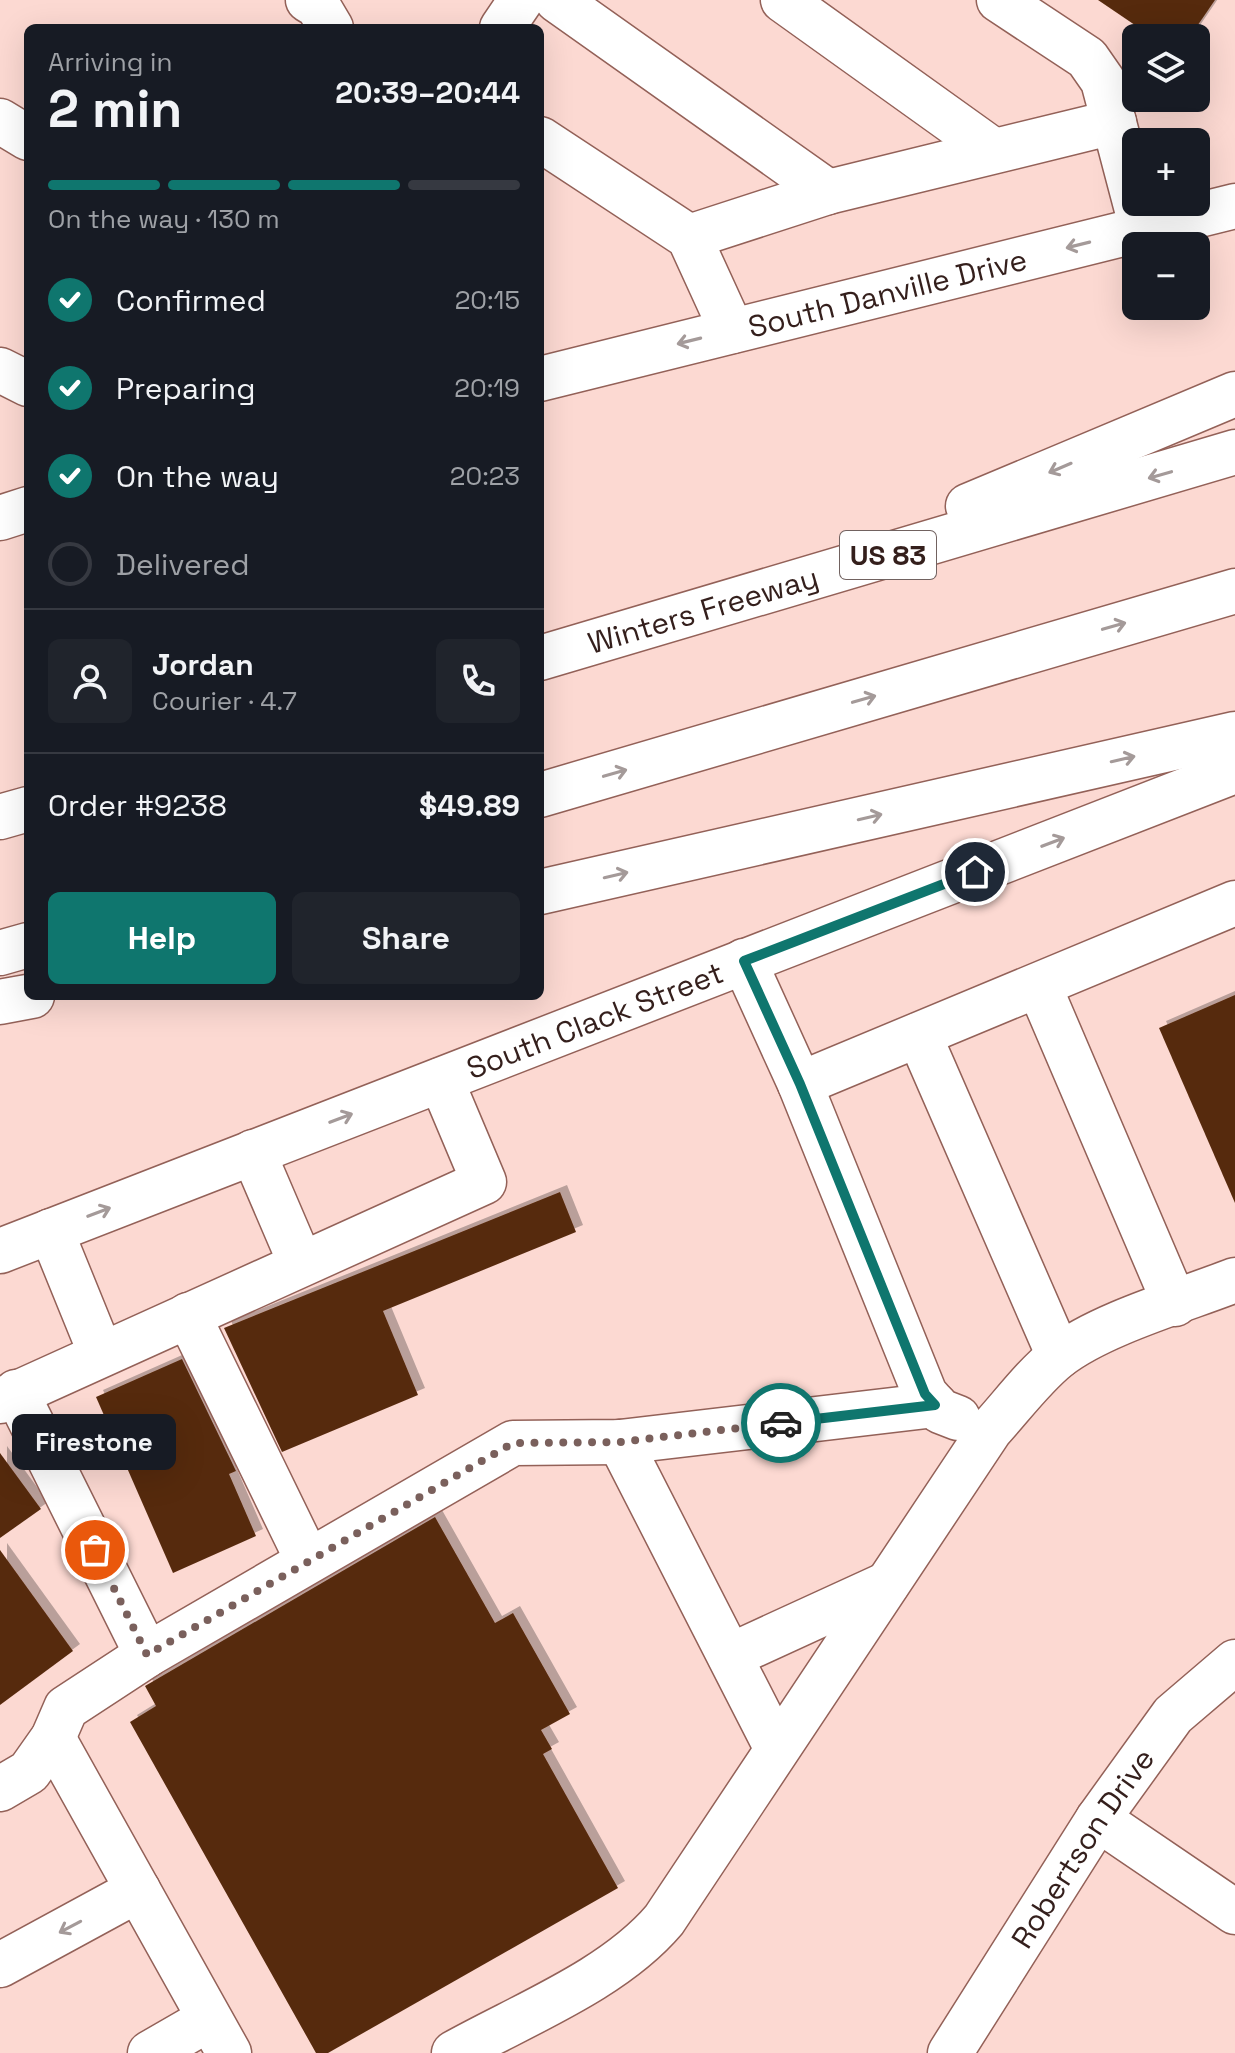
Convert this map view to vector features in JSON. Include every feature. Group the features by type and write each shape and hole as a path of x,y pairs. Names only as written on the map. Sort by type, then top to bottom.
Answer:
{"main road":[{"path":"308,0 318,6 329,24"},
{"path":"505,24 521,0"},
{"path":"557,0 828,192"},
{"path":"783,0 991,149"},
{"path":"999,0 1087,58 1103,81 1142,229"},
{"path":"0,121 24,136"},
{"path":"689,237 828,192 991,149 1114,122"},
{"path":"544,142 689,237 732,331"},
{"name":"South Danville Drive","path":"544,378 1235,206"},
{"path":"0,370 24,382"},
{"path":"764,592 1235,394"},
{"name":"Winters Freeway","path":"544,657 1235,452"},
{"path":"0,518 24,510"},
{"path":"544,794 1235,591"},
{"path":"544,891 1235,734"},
{"name":"South Clack Street","path":"0,1251 1235,771"},
{"path":"0,817 24,810"},
{"path":"800,1084 1235,903"},
{"path":"0,953 24,946"},
{"path":"744,961 800,1084 925,1394 940,1411 990,1430"},
{"path":"1039,986 1175,1304"},
{"path":"0,1002 24,998"},
{"path":"919,1035 1059,1356"},
{"path":"147,1655 8,1397 484,1182 441,1080"},
{"path":"253,1152 301,1264"},
{"path":"51,1231 101,1354"},
{"path":"454,2053 642,1946 664,1920 990,1430 1059,1356 1104,1332 1235,1280"},
{"path":"188,1315 308,1561"},
{"path":"0,1789 29,1772 53,1738 66,1708 147,1655 513,1443 620,1442 935,1405"},
{"path":"620,1442 777,1749"},
{"path":"730,1656 887,1584"},
{"name":"Robertson Drive","path":"950,2053 1098,1819 1173,1715 1235,1662"},
{"path":"53,1738 219,2036 150,2053"},
{"path":"1098,1819 1235,1912"},
{"path":"0,1965 138,1890"}],"building":[{"path":"1098,0 1215,0 1199,24 1133,24"},
{"path":"1235,995 1235,1203 1159,1028"},
{"path":"560,1192 576,1232 383,1311 418,1395 282,1452 224,1328"},
{"path":"182,1359 236,1471 229,1474 256,1536 173,1573 96,1397"},
{"path":"0,1453 41,1509 0,1538"},
{"path":"435,1517 495,1623 513,1613 570,1714 541,1730 552,1749 543,1754 618,1888 328,2053 316,2053 130,1722 156,1706 145,1686"},
{"path":"0,1550 73,1651 0,1705"}],"way so far":[{"path":"95,1550 147,1655 513,1443 620,1442 781,1423"}],"place":[{"name":"Firestone","path":"95,1550"}],"route":[{"path":"781,1423 935,1405 925,1394 800,1084 744,961 975,872"}]}
